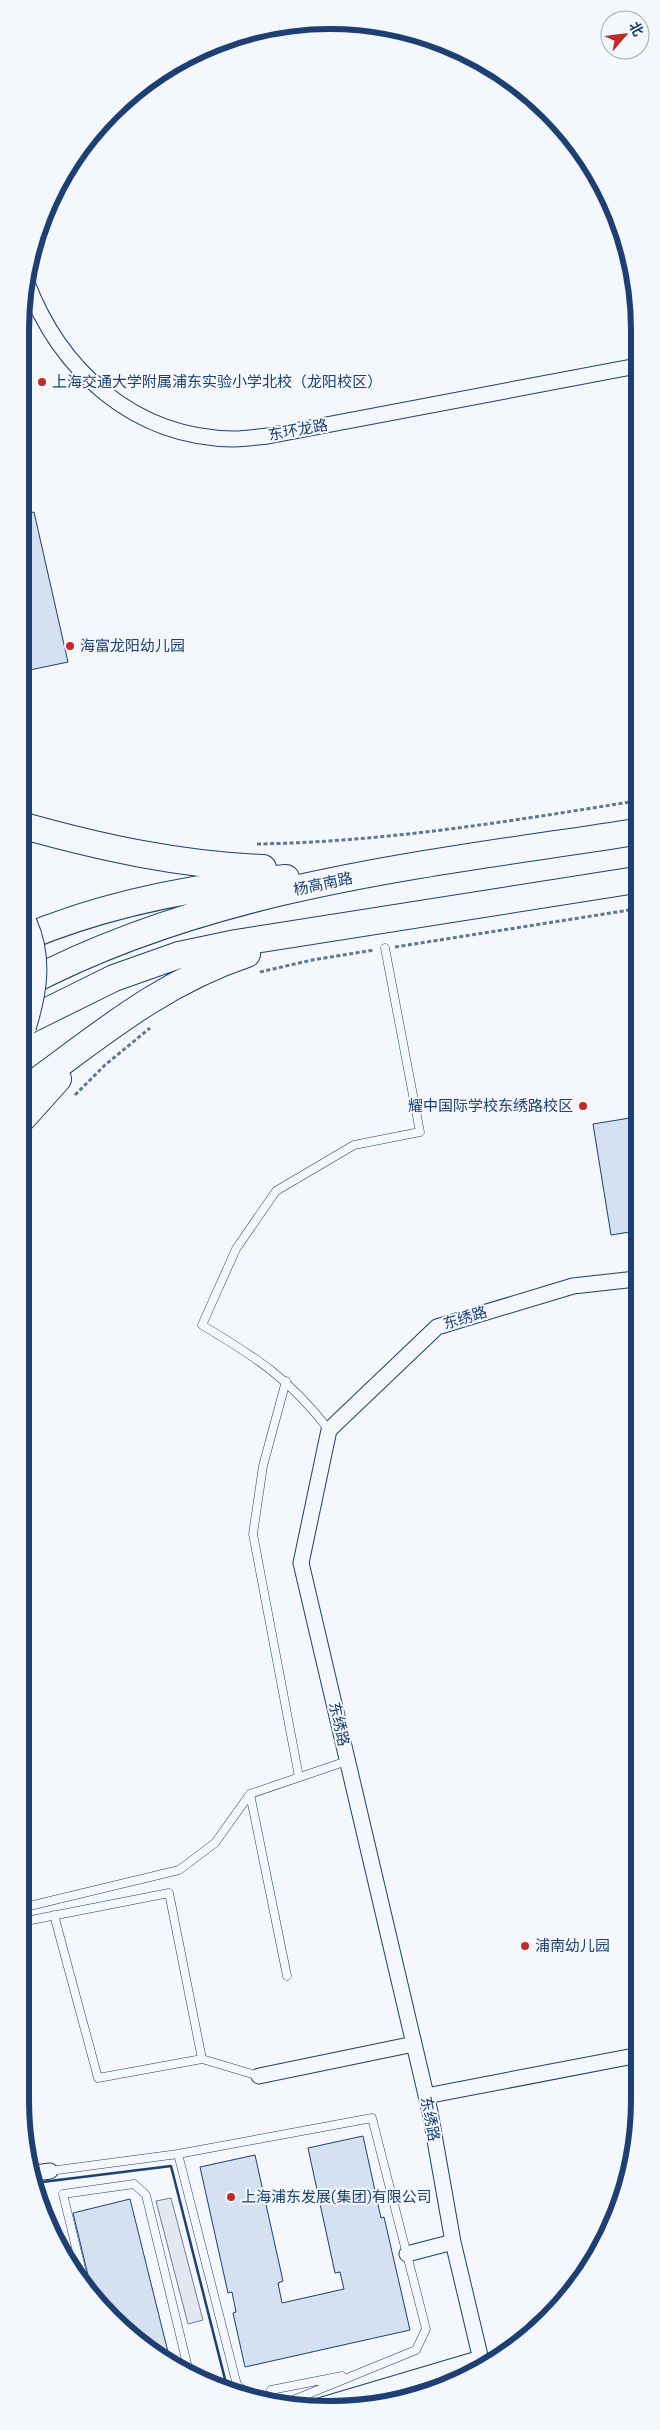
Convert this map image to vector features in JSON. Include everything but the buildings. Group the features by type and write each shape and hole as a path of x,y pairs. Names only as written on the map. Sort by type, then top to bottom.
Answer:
{"highway":[{"path":"29,827 134,854 182,862 324,870 396,869"},
{"name":"杨高南路","path":"29,982 102,946 169,922 266,896 396,869 631,833"},
{"path":"29,936 58,924 127,904 197,888 396,869"},
{"path":"29,1021 114,978 179,955 236,943 631,881"},
{"path":"29,1086 93,1038 151,998 188,977 230,960 312,932"},
{"path":"29,936 35,970 32,1000 29,1009"},
{"path":"29,1127 93,1038"}],"street":[{"name":"东环龙路","path":"31,291 44,321 59,345 91,383 123,407 157,424 196,435 234,439 268,436 631,367"},
{"name":"东绣路","path":"481,2361 453,2242 426,2096 301,1563 329,1430 437,1327 573,1286 631,1280"},
{"path":"259,2076 414,2044"},
{"path":"426,2096 631,2057"},
{"path":"407,2254 453,2242"},
{"path":"338,2401 481,2361"}],"lane":[{"path":"329,1430 307,1401 286,1381 251,1354 202,1325 236,1249 276,1191 354,1145 420,1132 385,948"},
{"path":"286,1381 263,1466 253,1534 299,1777"},
{"path":"29,1906 179,1870 215,1843 250,1794 347,1761"},
{"path":"250,1794 287,1976"},
{"path":"29,1920 170,1893 202,2059"},
{"path":"54,1915 98,2078 202,2059 259,2076"},
{"path":"42,2172 178,2154 372,2118 426,2329 416,2350 295,2399"},
{"path":"178,2154 237,2385 240,2387"},
{"path":"82,2270 63,2194 134,2184 146,2195 187,2365"},
{"path":"75,2260 80,2260"},
{"path":"271,2390 362,2372"}],"path":[{"path":"255,844 363,840 489,825 631,802"},
{"path":"252,975 304,962 385,948 631,910"},
{"path":"69,1100 105,1065 155,1025"}],"shaded area":[{"path":"171,2198 203,2320 188,2324 156,2201"}],"wall":[{"path":"42,2182 171,2166 226,2382"}],"place":[{"name":"上海交通大学附属浦东实验小学北校（龙阳校区）","path":"42,382"},
{"name":"海富龙阳幼儿园","path":"70,646"},
{"name":"耀中国际学校东绣路校区","path":"583,1106"},
{"name":"浦南幼儿园","path":"525,1946"},
{"name":"上海浦东发展(集团)有限公司","path":"231,2197"}]}
